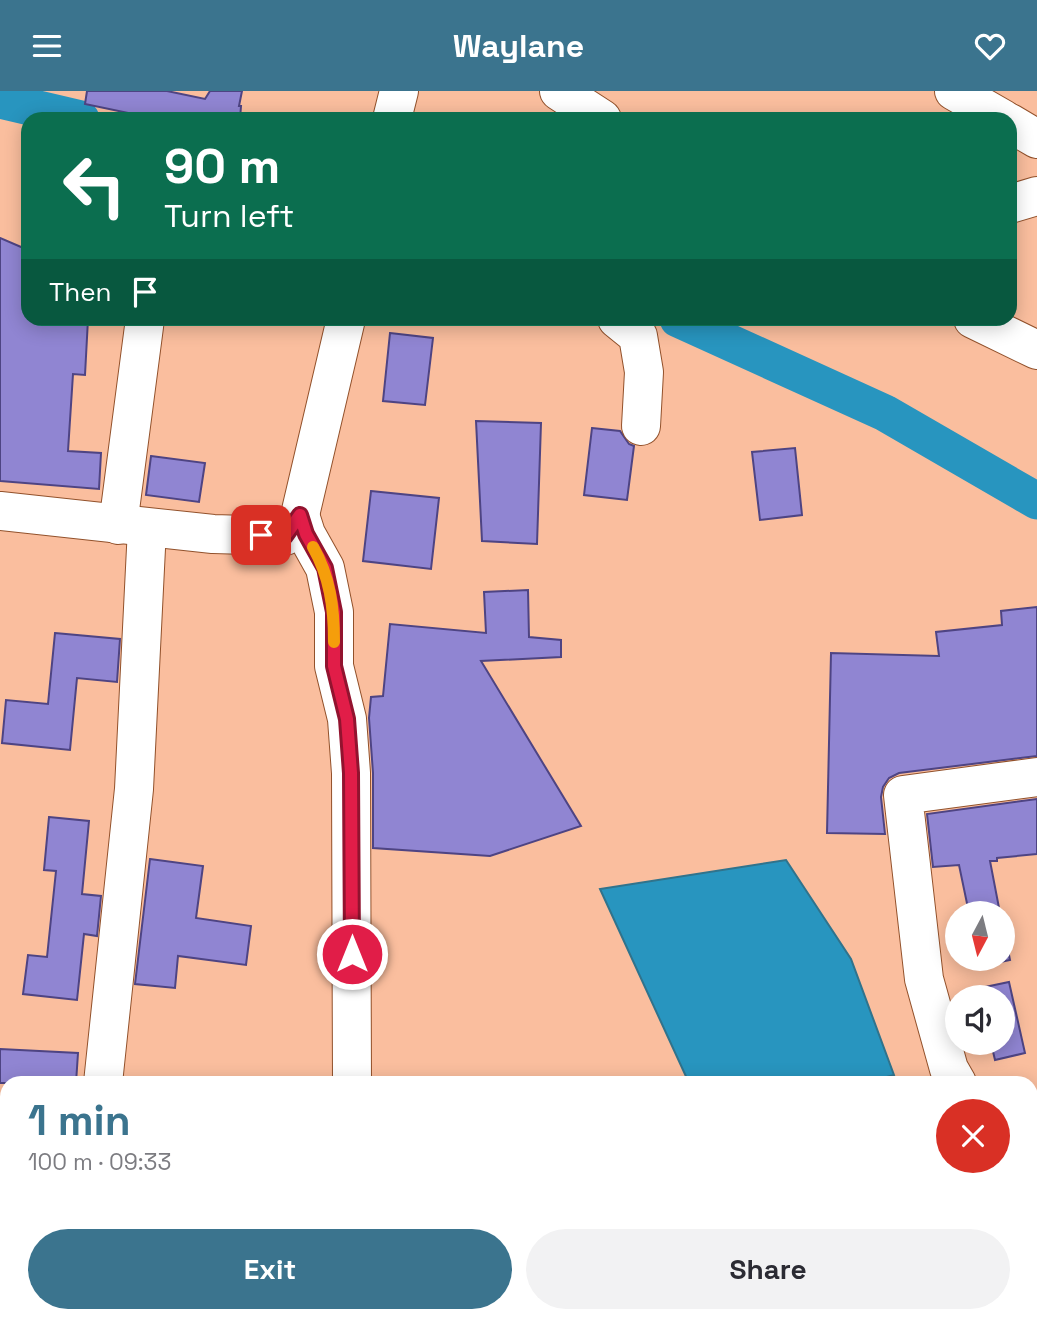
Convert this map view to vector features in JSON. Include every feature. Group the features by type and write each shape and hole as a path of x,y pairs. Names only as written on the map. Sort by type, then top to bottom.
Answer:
{"main road":[{"path":"559,91 591,112"},
{"path":"954,91 991,112"},
{"path":"1017,127 1037,139"},
{"path":"1017,202 1037,196"},
{"path":"104,1076 134,789 132,526 145,326"},
{"path":"0,512 214,534 285,536 300,515 344,326"},
{"path":"626,326 638,336 644,372 641,426"},
{"path":"992,326 1037,350"},
{"path":"300,515 306,534 325,568 334,612 334,666 347,719 351,773 352,1076"},
{"path":"953,1076 924,979 903,795 1037,776"}],"water":[{"path":"786,860 851,959 894,1075 686,1076 600,889"}],"building":[{"path":"87,91 167,91 205,99 210,91 242,91 241,112 123,112 85,104"},
{"path":"0,238 21,247 21,326 88,326 85,375 73,374 68,451 101,453 99,489 0,481"},
{"path":"390,333 433,338 425,405 383,401"},
{"path":"476,421 541,423 537,544 482,541"},
{"path":"592,428 620,431 629,444 634,446 627,500 584,495"},
{"path":"795,448 802,515 760,520 752,452"},
{"path":"151,456 205,463 199,502 146,495"},
{"path":"371,491 439,498 431,569 363,561"},
{"path":"528,590 529,637 561,640 561,657 481,661 581,826 490,856 373,848 373,773 369,718 371,697 383,696 390,624 486,633 484,592"},
{"path":"1037,607 1037,756 899,773 889,778 883,787 881,797 885,834 827,833 831,653 939,656 936,632 1002,625 1001,611"},
{"path":"55,633 120,639 117,682 77,678 70,750 2,743 6,700 48,704"},
{"path":"1037,799 1037,854 990,861 998,901 966,901 959,865 933,867 927,814"},
{"path":"49,817 89,821 82,894 101,896 97,936 84,934 77,1000 23,994 28,955 47,957 56,871 44,870"},
{"path":"150,859 203,866 196,918 251,926 246,965 178,956 175,988 135,984"},
{"path":"1015,1009 1025,1053 995,1060 994,1055 1015,1055"},
{"path":"0,1049 78,1053 76,1076 0,1076"}],"waterway":[{"path":"0,100 51,112"},
{"path":"693,326 885,413 1037,501"}],"slow traffic":[{"path":"313,547 325,568 334,612 334,642"}],"route":[{"path":"261,535 285,536 300,515 306,534 325,568 334,612 334,666 347,719 351,773 352,954"}]}
